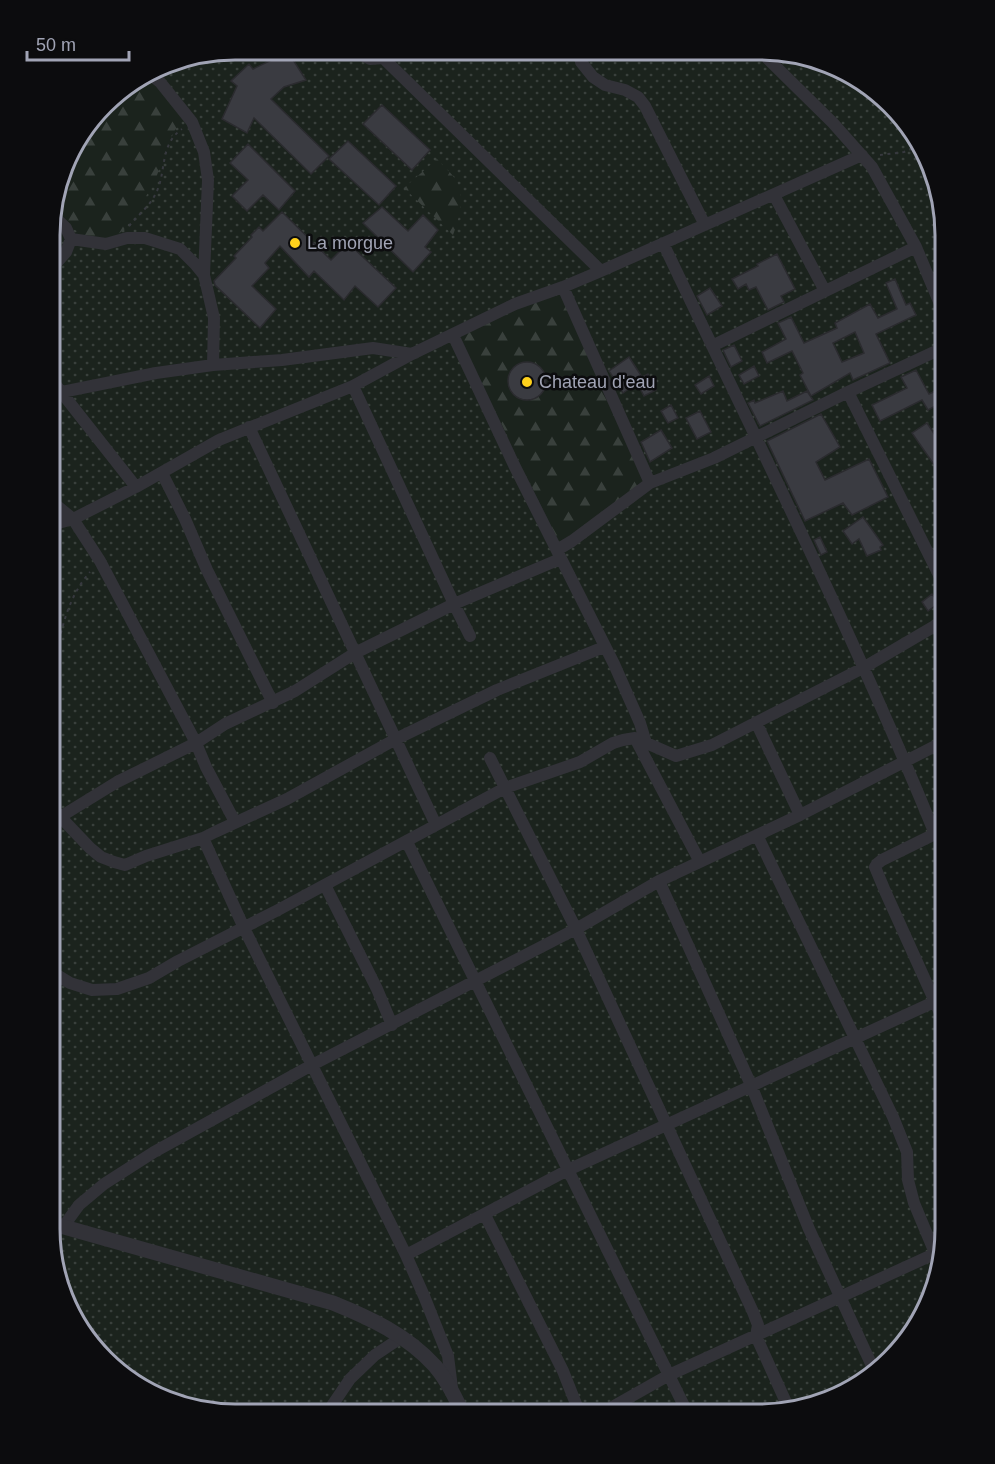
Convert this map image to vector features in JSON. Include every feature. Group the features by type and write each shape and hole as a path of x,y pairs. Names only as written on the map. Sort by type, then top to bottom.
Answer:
{"street":[{"path":"391,60 601,271"},
{"path":"580,60 593,77 605,86 625,90 638,97 645,106 705,225"},
{"path":"770,60 833,123 872,167 916,247 935,292"},
{"path":"156,79 192,122 204,152 208,180 204,275 214,318 213,365"},
{"path":"60,523 73,519 136,487 219,440 352,386 515,304 601,271 862,155"},
{"path":"774,195 825,291"},
{"path":"60,259 66,252 71,239 66,228 61,223"},
{"path":"71,239 106,244 119,239 146,238 180,249 204,275"},
{"path":"663,243 935,821"},
{"path":"712,346 916,247"},
{"path":"563,287 650,483"},
{"path":"453,335 514,465 614,664 640,723 640,740 700,862"},
{"path":"63,392 213,365 282,360 373,348 412,354"},
{"path":"604,647 497,690 396,739 287,799 203,838 125,865 101,857 60,817 117,782 196,743 225,724 295,692 355,653 559,554 650,483 714,458 935,352"},
{"path":"352,386 470,636"},
{"path":"60,389 136,487"},
{"path":"848,392 935,566"},
{"path":"249,427 436,825"},
{"path":"162,473 273,703"},
{"path":"60,508 73,519 100,561 235,822"},
{"path":"60,977 92,990 117,989 149,978 505,788 580,762 613,743 623,740 640,740 676,756 712,745 863,668 935,626"},
{"path":"756,722 800,815"},
{"path":"60,1222 104,1184 154,1152 312,1065 576,929 659,881 800,815 935,746"},
{"path":"490,758 576,929 753,1312 758,1324 756,1336 786,1402"},
{"path":"935,834 882,860 875,867 935,989"},
{"path":"757,835 893,1117 907,1152 908,1180 914,1203 934,1246"},
{"path":"203,838 244,928 406,1256 448,1356 452,1389"},
{"path":"407,842 683,1404"},
{"path":"659,881 751,1085 809,1229 871,1364"},
{"path":"325,885 377,989 392,1025"},
{"path":"406,1256 568,1170 935,1001"},
{"path":"485,1215 562,1371 576,1404"},
{"path":"60,1226 333,1303 384,1325 436,1366 452,1389 459,1404"},
{"path":"618,1404 669,1375 933,1259"},
{"path":"333,1404 350,1379 375,1355 402,1337"}],"path":[{"path":"119,239 157,192 164,158 176,133 192,122"},
{"path":"862,155 889,154 912,148"},
{"path":"60,637 81,582 100,561"}],"green space":[{"path":"212,61 783,61 827,73 867,96 899,128 922,168 932,201 935,224 935,1240 926,1285 906,1326 875,1361 857,1375 827,1391 794,1401 760,1404 212,1403 168,1391 128,1368 96,1336 73,1296 63,1263 60,1229 61,212 69,179 78,158 96,128 111,111 147,83 179,69"},
{"path":"147,83 167,99 182,119 170,138 156,178 125,229 110,240 85,235 73,229 61,217 61,212 69,179 78,158 96,128 111,111"},
{"path":"437,159 457,182 461,195 453,235 404,188"},
{"path":"561,291 644,482 559,543 459,336"}],"building":[{"path":"272,60 293,60 306,80 284,87 271,99 329,156 311,174 254,118 247,133 222,119 237,86 231,81 249,64 253,69"},
{"path":"382,105 430,150 412,170 363,124"},
{"path":"348,141 396,186 379,205 329,159"},
{"path":"248,144 295,191 279,210 263,195 247,211 232,196 248,180 230,163"},
{"path":"382,207 408,231 423,215 438,230 425,247 431,252 413,272 363,223"},
{"path":"282,212 331,260 348,243 396,288 378,307 355,286 344,300 314,271 309,277 280,246 265,263 269,268 252,286 276,309 260,328 215,285 214,281 236,258 234,256 252,237 251,235 259,227 263,231"},
{"path":"777,254 795,289 781,296 784,302 768,310 756,287 749,290 746,284 738,289 732,279"},
{"path":"895,279 906,305 910,303 916,315 876,334 890,363 853,380 850,373 811,396 800,375 803,373 792,351 767,363 762,352 786,339 778,323 791,317 804,343 837,328 835,323 870,304 878,318 897,309 886,283","holes":["855,332 864,353 842,362 833,343"]},
{"path":"710,288 722,306 707,315 697,296"},
{"path":"734,345 742,361 731,367 723,350"},
{"path":"629,357 642,377 648,374 656,390 644,396 637,383 623,393 609,371"},
{"name":"Chateau d'eau","path":"527,362 541,367 546,381 541,395 527,400 513,395 508,381 513,367"},
{"path":"754,366 759,376 744,384 739,375"},
{"path":"916,370 929,394 935,391 935,406 928,410 922,400 880,421 872,405 907,388 901,377"},
{"path":"709,376 714,386 701,394 695,385"},
{"path":"783,391 787,401 807,391 813,400 760,426 748,403 754,400 755,403"},
{"path":"671,405 678,418 668,423 661,411"},
{"path":"700,411 711,432 697,439 686,418"},
{"path":"821,414 840,447 816,462 825,480 869,459 888,497 852,515 843,503 805,521 767,441"},
{"path":"927,423 935,435 935,466 912,433"},
{"path":"661,430 672,448 650,462 641,442"},
{"path":"863,517 883,545 880,547 881,550 867,556 859,539 852,544 843,531"},
{"path":"820,537 827,552 821,555 814,540"},
{"path":"932,594 935,598 935,606 928,611 922,602"}],"place":[{"name":"La morgue","path":"295,243"},
{"name":"Chateau d'eau","path":"527,382"}]}
